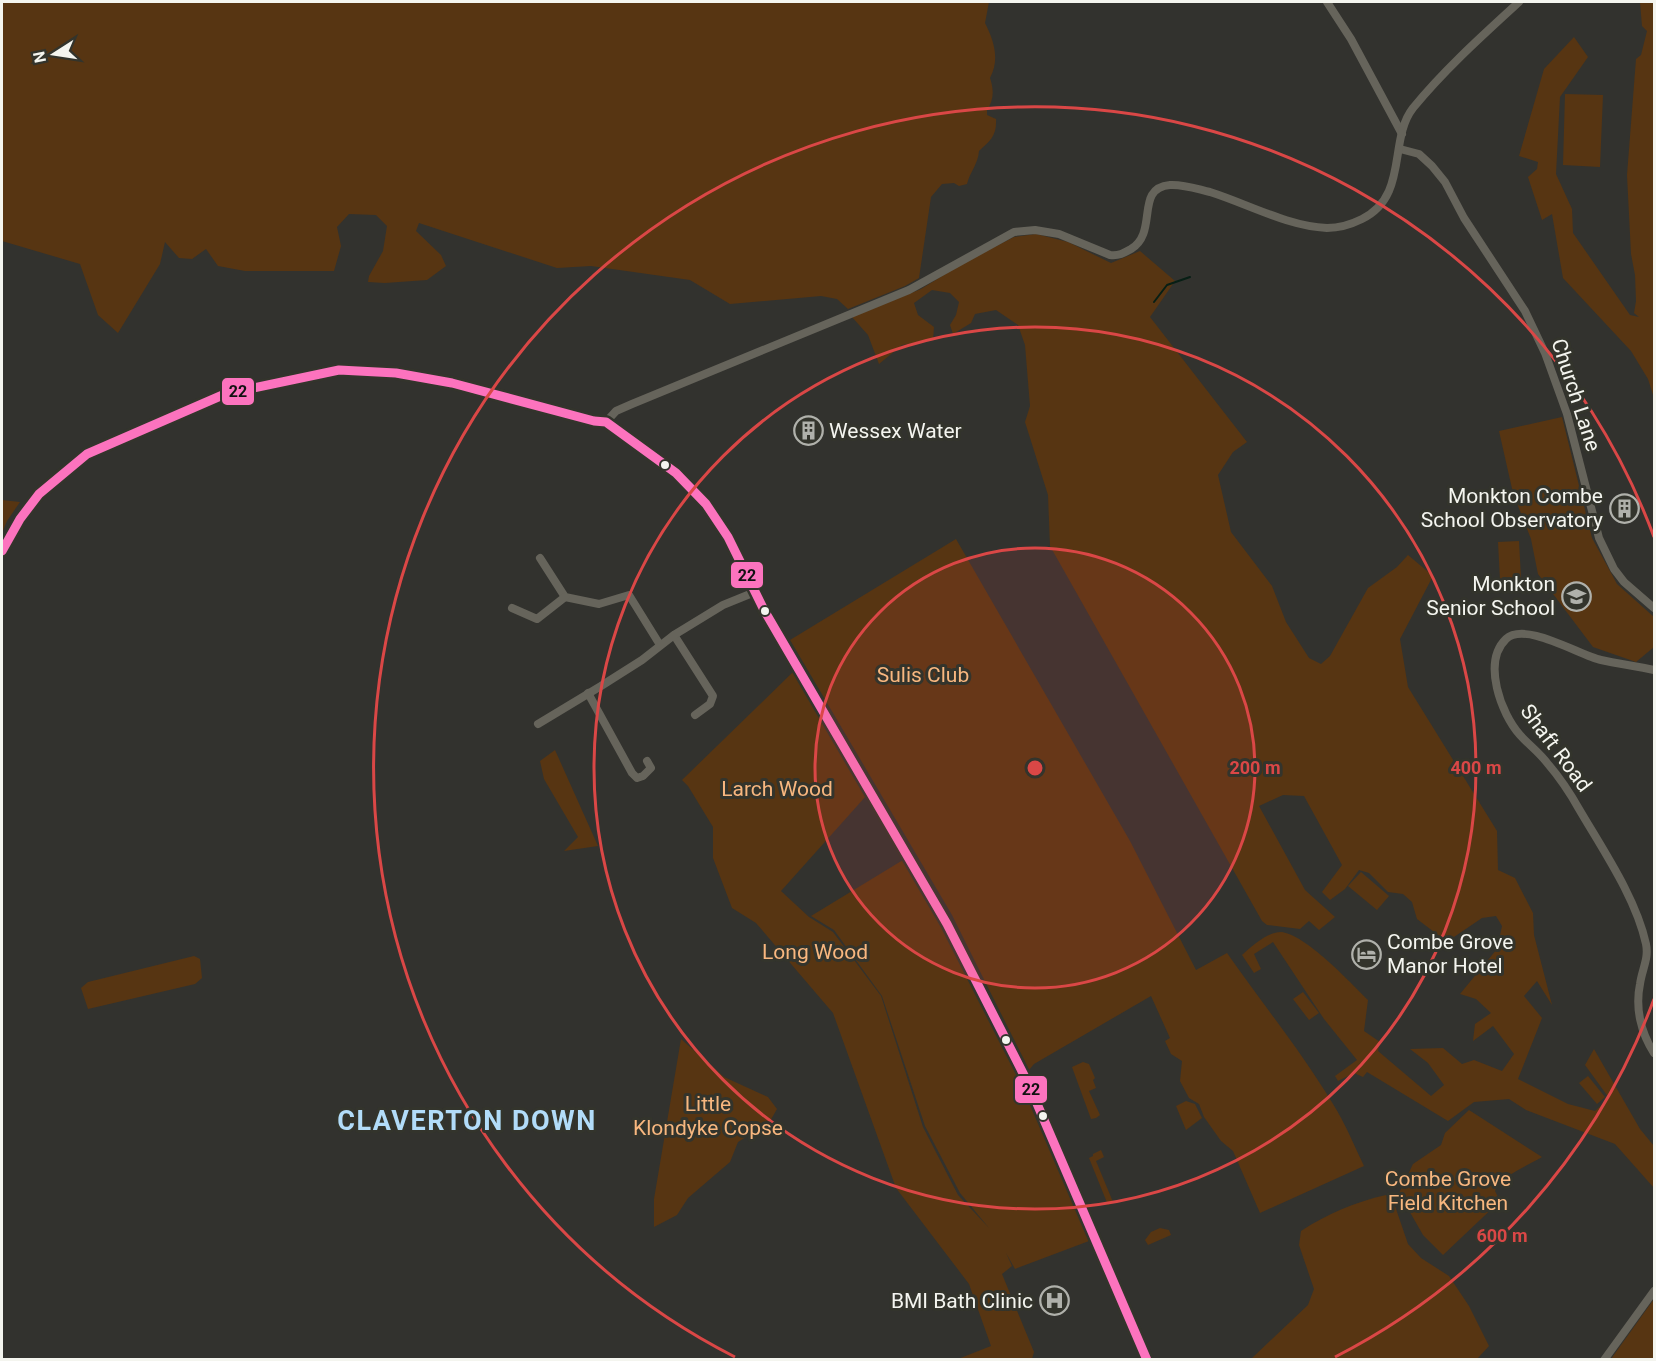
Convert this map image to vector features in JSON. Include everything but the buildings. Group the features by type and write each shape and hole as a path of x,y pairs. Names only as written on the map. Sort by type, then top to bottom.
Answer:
{"street":[{"path":"1327,2 1351,39 1402,134"},
{"path":"606,422 616,411 632,404 909,290 1014,232 1035,230 1059,234 1110,255 1127,252 1143,238 1150,198 1162,186 1195,188 1309,226 1339,227 1352,224 1378,207 1387,195 1405,122 1412,109 1469,47 1519,2"},
{"name":"Church Lane","path":"1400,149 1419,154 1445,182 1464,218 1525,311 1545,353 1567,414 1593,522 1599,538 1614,569 1624,582 1654,608"},
{"path":"2,551 20,519 39,494 87,454 225,394 237,391 339,370 396,373 452,383 563,413 606,422 676,473 695,492 728,537 755,592 947,924 1029,1085 1147,1359"},
{"path":"540,558 565,597 599,604 629,595 660,645"},
{"path":"537,724 642,660 674,635 723,605 755,592"},
{"path":"512,608 537,619 565,597"},
{"name":"Shaft Road","path":"1654,670 1600,660 1545,638 1519,633 1507,638 1500,647 1495,657 1494,671 1503,706 1510,721 1564,785 1629,896 1647,947 1645,966 1639,984 1638,1012 1641,1026 1654,1053"},
{"path":"674,635 713,696 710,704 695,716"},
{"path":"588,693 632,773 637,778 643,776 651,768 647,761"},
{"path":"1604,1359 1654,1291"}],"green space":[{"path":"2,2 989,2 985,23 993,43 995,64 990,78 993,91 987,115 996,119 996,125 992,138 979,151 967,184 959,186 954,183 942,184 931,197 919,278 848,309 837,299 821,296 730,304 690,280 591,266 557,268 419,223 416,231 441,255 446,266 427,280 368,282 383,251 387,226 376,215 349,214 337,227 341,246 334,271 245,271 218,266 206,249 192,259 179,258 165,242 160,264 118,333 98,315 80,264 2,241"},
{"path":"1640,2 1654,2 1654,398 1648,379 1631,351 1563,278 1552,214 1542,220 1528,177 1537,169 1538,162 1519,156 1544,69 1574,37 1588,57 1560,97 1556,174 1572,209 1573,233 1630,315 1639,317 1634,313 1635,275 1631,254 1627,175 1636,59 1641,55 1647,31 1642,26"},
{"path":"1565,94 1603,95 1600,167 1563,165"},
{"path":"1036,234 1068,242 1111,263 1140,251 1175,281 1150,317 1247,442 1233,452 1218,475 1231,532 1272,586 1286,622 1309,658 1321,664 1330,656 1368,588 1397,567 1408,555 1433,576 1400,639 1408,687 1497,831 1498,870 1515,878 1533,913 1534,935 1552,1005 1537,981 1524,996 1542,1018 1518,1079 1568,1104 1595,1111 1609,1098 1585,1065 1594,1049 1640,1129 1654,1146 1654,1188 1615,1144 1526,1110 1509,1099 1474,1102 1448,1121 1367,1072 1363,1077 1354,1073 1338,1081 1335,1076 1357,1060 1324,1019 1273,942 1254,954 1261,969 1254,973 1242,955 1265,937 1276,933 1291,935 1302,941 1339,971 1368,1000 1364,1031 1380,1042 1378,1051 1431,1096 1444,1085 1428,1063 1410,1049 1443,1048 1462,1064 1474,1060 1502,1071 1514,1054 1493,1026 1473,1041 1475,1024 1491,1013 1476,999 1460,994 1497,949 1502,926 1496,916 1482,918 1451,939 1442,938 1417,919 1412,902 1403,894 1388,892 1369,873 1359,870 1345,889 1330,900 1322,892 1342,865 1304,796 1283,795 1259,806 1305,890 1335,917 1319,930 1309,921 1300,929 1267,925 1262,921 1050,546 1048,495 1025,422 1030,406 1025,345 1018,325 996,310 975,314 971,323 953,334 950,325 956,315 959,302 950,293 932,290 914,303 918,315 934,327 933,340 902,345 879,364 868,335 852,317 921,289 965,262 1014,237"},
{"path":"1562,417 1592,538 1617,584 1654,617 1654,647 1636,662 1593,647 1538,574 1531,539 1513,493 1499,431"},
{"path":"2,500 20,502 2,533"},
{"name":"Sulis Club","path":"956,539 1130,841 1196,970 1227,953 1321,1084 1342,1119 1364,1166 1260,1213 1233,1151 1221,1141 1204,1117 1199,1104 1189,1098 1180,1081 1182,1061 1171,1054 1165,1041 1170,1038 1151,996 1034,1064 1029,1070 952,915 790,640"},
{"path":"1519,541 1521,578 1500,580 1498,542"},
{"path":"793,672 866,796 781,891 809,917 833,932 881,996 923,1127 958,1195 989,1228 960,1193 925,1126 882,996 834,930 811,916 903,860 944,927 1024,1087 1088,1235 1089,1241 1015,1269 1006,1253 1012,1266 1002,1274 1034,1352 1032,1359 958,1359 991,1346 969,1284 896,1188 833,1013 756,923 732,908 713,858 713,827 682,780"},
{"path":"555,750 598,846 564,851 578,837 544,779 540,761"},
{"path":"1361,872 1389,896 1377,910 1348,886"},
{"path":"194,956 200,959 202,978 195,984 88,1009 81,988 88,982"},
{"path":"1303,992 1319,1013 1309,1020 1293,999"},
{"name":"Little Klondyke Copse","path":"681,1039 724,1077 768,1097 777,1109 769,1123 738,1142 730,1162 688,1198 677,1215 654,1227 654,1199"},
{"path":"1083,1062 1089,1064 1095,1078 1093,1080 1096,1088 1089,1091 1100,1115 1091,1119 1072,1067"},
{"path":"1588,1076 1605,1097 1597,1104 1579,1083"},
{"path":"1186,1101 1195,1104 1202,1118 1186,1130 1176,1106"},
{"name":"Combe Grove Field Kitchen","path":"1469,1110 1542,1157 1502,1181 1495,1191 1500,1201 1443,1255 1423,1235 1399,1193 1413,1164 1441,1145 1445,1133"},
{"path":"1101,1150 1104,1157 1096,1161 1113,1202 1108,1205 1089,1158"},
{"path":"1386,1195 1395,1206 1408,1244 1421,1258 1449,1276 1469,1306 1489,1346 1477,1359 1251,1359 1308,1305 1314,1289 1299,1245 1301,1231 1342,1209"},
{"path":"1160,1228 1169,1230 1171,1235 1148,1245 1145,1240 1151,1232"},
{"path":"1654,1299 1654,1359 1611,1359"}],"waterway":[{"path":"1154,302 1167,285 1190,277"}],"transit line":[{"name":"22","path":"2,551 20,519 39,494 87,454 225,394 339,370 396,373 452,383 594,421 606,422 676,473 706,504 728,537 764,610 947,924 1029,1085 1147,1360"}],"place":[{"name":"Wessex Water","path":"808,431"},
{"name":"Monkton Combe School Observatory","path":"1624,508"},
{"name":"Monkton Senior School","path":"1576,596"},
{"name":"Combe Grove Manor Hotel","path":"1366,954"},
{"name":"BMI Bath Clinic","path":"1054,1301"}],"district":[{"name":"CLAVERTON DOWN","path":"467,1121"}],"park label":[{"name":"Larch Wood","path":"777,789"},
{"name":"Long Wood","path":"815,952"}]}
